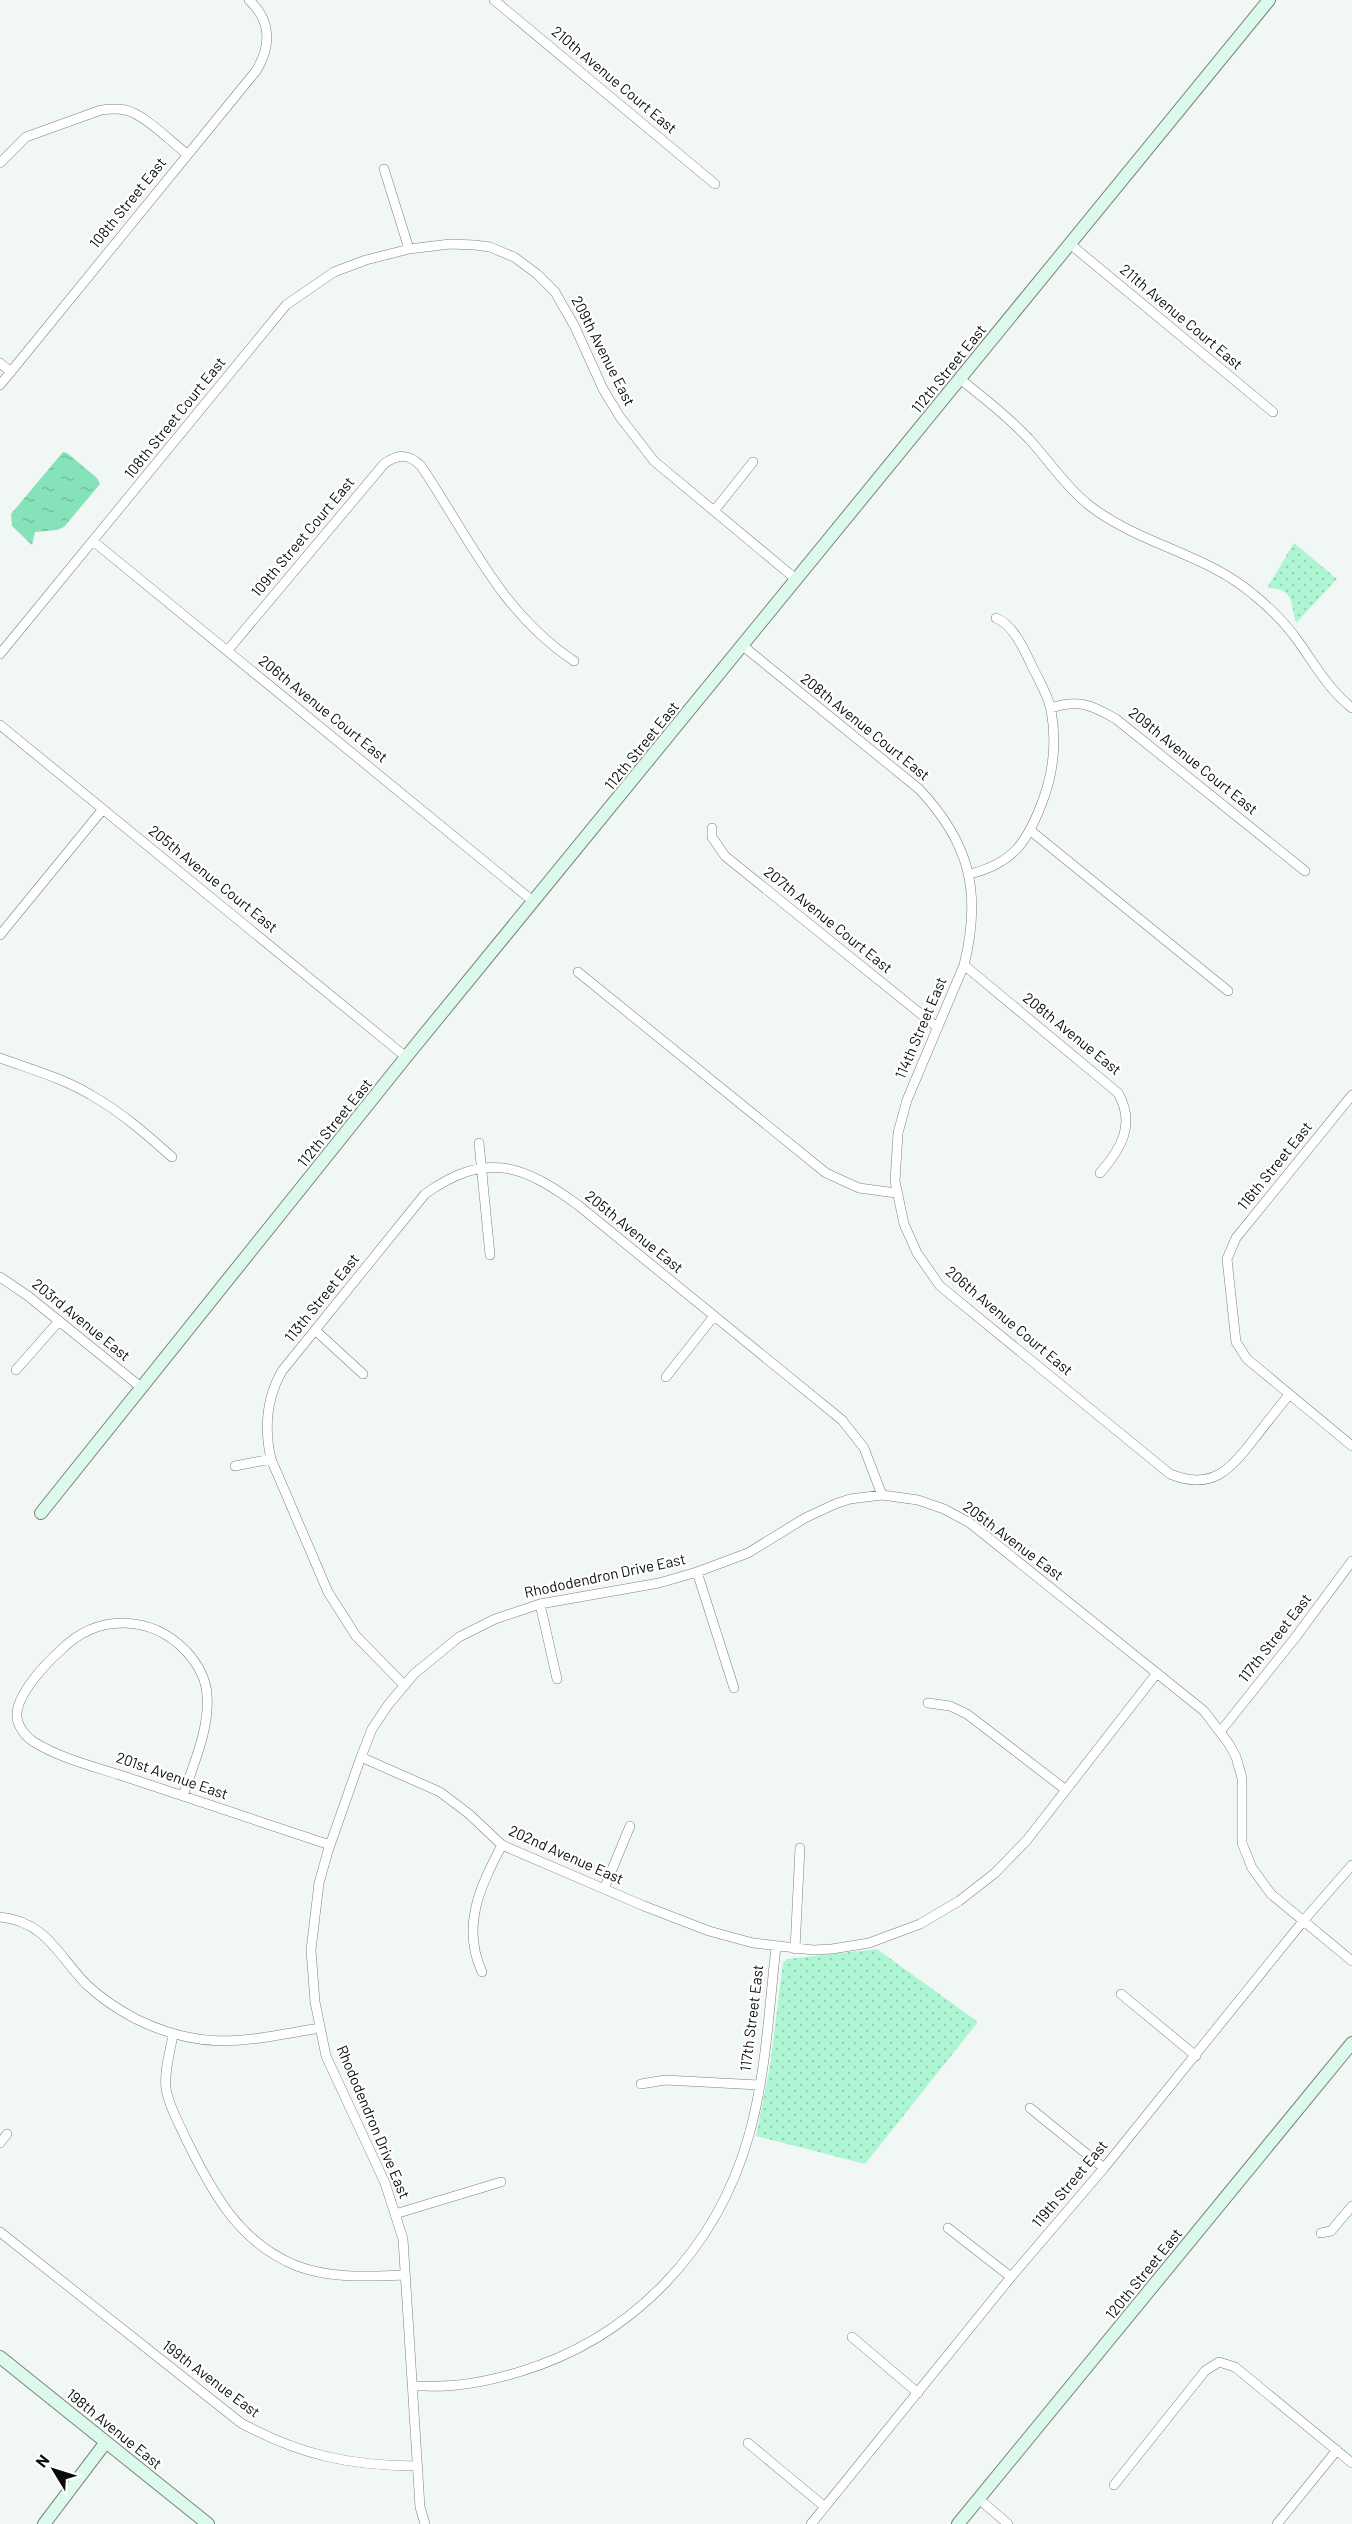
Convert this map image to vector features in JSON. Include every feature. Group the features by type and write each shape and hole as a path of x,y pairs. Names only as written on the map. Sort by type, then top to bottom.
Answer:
{"street":[{"name":"108th Street East","path":"0,385 256,71 266,51 268,35 264,19 249,0"},
{"name":"210th Avenue Court East","path":"494,0 715,184"},
{"name":"112th Street East","path":"41,1513 406,1057 1269,0"},
{"path":"0,163 26,137 101,110 122,110 136,114 187,154"},
{"path":"384,169 409,249"},
{"name":"209th Avenue East","path":"409,249 450,244 489,247 514,258 537,274 555,292 566,308 603,389 642,448 663,471 797,580"},
{"name":"211th Avenue Court East","path":"1070,244 1273,412"},
{"name":"108th Street Court East","path":"0,654 286,305 334,272 366,260 409,249"},
{"path":"0,363 11,372"},
{"path":"960,379 1018,428 1057,475 1091,506 1137,535 1198,558 1253,594 1296,638 1333,691 1352,708"},
{"name":"109th Street Court East","path":"228,650 384,464 397,456 408,456 421,466 487,575 511,605 550,643 574,661"},
{"path":"714,511 753,462"},
{"name":"206th Avenue Court East","path":"93,541 534,902"},
{"path":"970,874 984,871 1008,857 1032,831 1054,763 1051,708 1017,638 1005,621 996,618"},
{"name":"208th Avenue Court East","path":"743,646 919,789 941,813 956,837 970,874"},
{"name":"209th Avenue Court East","path":"1051,708 1078,703 1097,708 1116,719 1305,871"},
{"name":"205th Avenue Court East","path":"0,725 406,1057"},
{"path":"0,934 103,809"},
{"name":"207th Avenue Court East","path":"712,828 712,837 725,856 937,1027"},
{"path":"1032,831 1228,991"},
{"name":"114th Street East","path":"896,1193 895,1149 901,1120 964,965 972,921 970,874"},
{"name":"208th Avenue East","path":"964,965 1118,1093 1125,1109 1126,1132 1112,1159 1100,1173"},
{"path":"578,972 826,1173 859,1188 896,1193"},
{"path":"0,1058 59,1079 90,1094 127,1117 172,1157"},
{"name":"116th Street East","path":"1289,1395 1247,1359 1236,1342 1227,1258 1236,1238 1350,1100"},
{"path":"479,1143 490,1255"},
{"name":"205th Avenue East","path":"482,1169 508,1168 531,1174 578,1205 842,1420 864,1448 882,1495 918,1500 944,1509 970,1523 1204,1711 1236,1757 1242,1778 1240,1826 1247,1856 1261,1883 1271,1894 1352,1961"},
{"name":"113th Street East","path":"271,1459 267,1428 272,1394 282,1371 425,1194 457,1174 482,1169"},
{"name":"206th Avenue Court East","path":"896,1193 904,1224 917,1253 940,1286 1170,1474 1196,1480 1215,1477 1233,1466 1289,1395"},
{"name":"203rd Avenue East","path":"0,1277 142,1388"},
{"path":"666,1377 714,1316"},
{"path":"16,1370 59,1321"},
{"path":"315,1330 363,1374"},
{"path":"1289,1395 1352,1446"},
{"path":"236,1466 271,1459 328,1592 356,1636 404,1685"},
{"name":"Rhododendron Drive East","path":"417,2466 403,2239 385,2183 332,2071 320,2028 312,1982 311,1950 316,1899 330,1845 372,1729 404,1685 425,1663 459,1636 495,1619 540,1604 659,1583 698,1572 748,1553 805,1518 835,1504 850,1499 882,1495"},
{"name":"117th Street East","path":"1220,1732 1352,1562"},
{"path":"698,1572 734,1688"},
{"path":"540,1604 557,1679"},
{"name":"201st Avenue East","path":"183,1796 202,1732 208,1697 204,1677 196,1664 181,1647 163,1633 143,1624 120,1622 87,1631 62,1648 40,1672 20,1702 17,1717 28,1737 47,1749 183,1796 330,1845"},
{"name":"117th Street East","path":"412,2386 458,2385 493,2379 538,2366 601,2337 648,2301 671,2279 693,2253 725,2200 750,2132 759,2085 776,1947 832,1949 868,1943 904,1932 940,1913 978,1887 1026,1840 1157,1673"},
{"path":"928,1703 950,1706 967,1714 1066,1790"},
{"name":"202nd Avenue East","path":"361,1757 440,1792 469,1814 502,1845 709,1931 776,1947"},
{"path":"604,1889 630,1826"},
{"path":"482,1972 472,1944 472,1921 484,1884 502,1845"},
{"path":"795,1948 800,1848"},
{"name":"119th Street East","path":"811,2524 1011,2277 1104,2168 1352,1864"},
{"path":"0,1917 12,1918 36,1929 99,1995 129,2015 173,2035 189,2039 228,2042 320,2028"},
{"path":"1121,1994 1196,2056"},
{"path":"173,2035 166,2077 166,2088 172,2109 209,2187 234,2223 273,2253 307,2269 344,2276 405,2275"},
{"name":"120th Street East","path":"958,2524 1352,2043"},
{"path":"641,2084 665,2080 759,2085"},
{"path":"1030,2108 1104,2168"},
{"path":"0,2143 7,2134"},
{"path":"395,2214 501,2182"},
{"path":"1322,2233 1331,2231 1352,2206"},
{"path":"948,2228 1011,2277"},
{"name":"199th Avenue East","path":"0,2232 212,2403 241,2423 287,2446 319,2456 356,2464 417,2466"},
{"path":"852,2337 918,2393"},
{"name":"198th Avenue East","path":"0,2357 208,2524"},
{"path":"1114,2485 1206,2371 1219,2362 1235,2367 1352,2463"},
{"path":"44,2524 106,2442"},
{"path":"748,2443 825,2507"},
{"path":"1277,2524 1337,2450"},
{"path":"417,2466 420,2507 425,2524"},
{"path":"979,2499 1008,2524"}],"shaded area":[{"path":"1294,543 1337,579 1296,623 1292,604 1287,594 1267,588"},
{"path":"877,1949 978,2022 865,2164 756,2136 770,2066 783,1963 787,1959"}],"water":[{"path":"63,452 97,478 100,484 64,527 35,532 32,545 12,526 11,514"}]}
